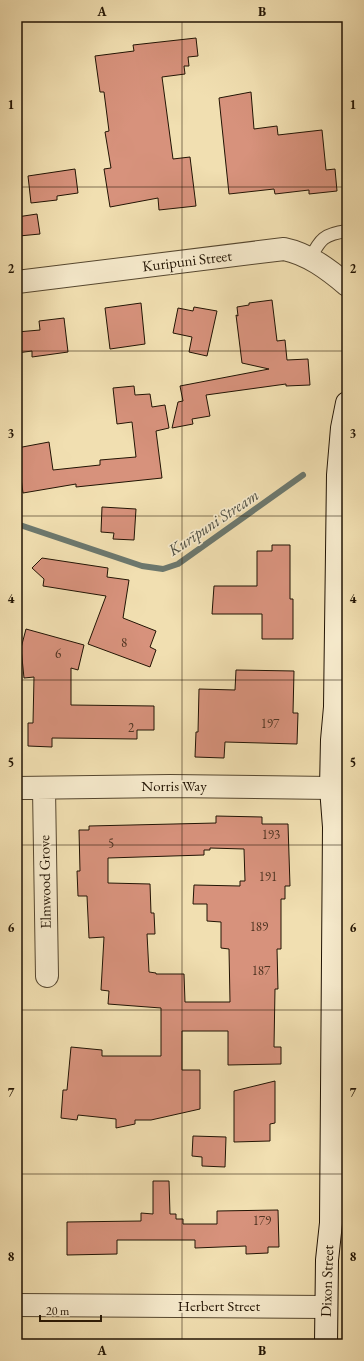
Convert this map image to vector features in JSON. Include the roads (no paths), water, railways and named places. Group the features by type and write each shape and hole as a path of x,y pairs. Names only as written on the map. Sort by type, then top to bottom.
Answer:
{"street":[{"name":"Kuripuni Street","path":"17,282 284,249 294,251 310,259 347,285"},
{"name":"Dixon Street","path":"326,1344 327,1260 331,1223 334,835 331,788 332,740 335,707 342,538 338,475 342,428 347,403"},
{"name":"Norris Way","path":"17,788 44,789 170,786 331,788"},
{"name":"Elmwood Grove","path":"44,789 47,976"},
{"name":"Herbert Street","path":"17,1305 326,1307"}],"lane":[{"path":"310,259 319,242 326,236 347,231"}],"waterway":[{"name":"Kurīpuni Stream","path":"17,524 142,566 163,569 178,564 303,475"}]}
